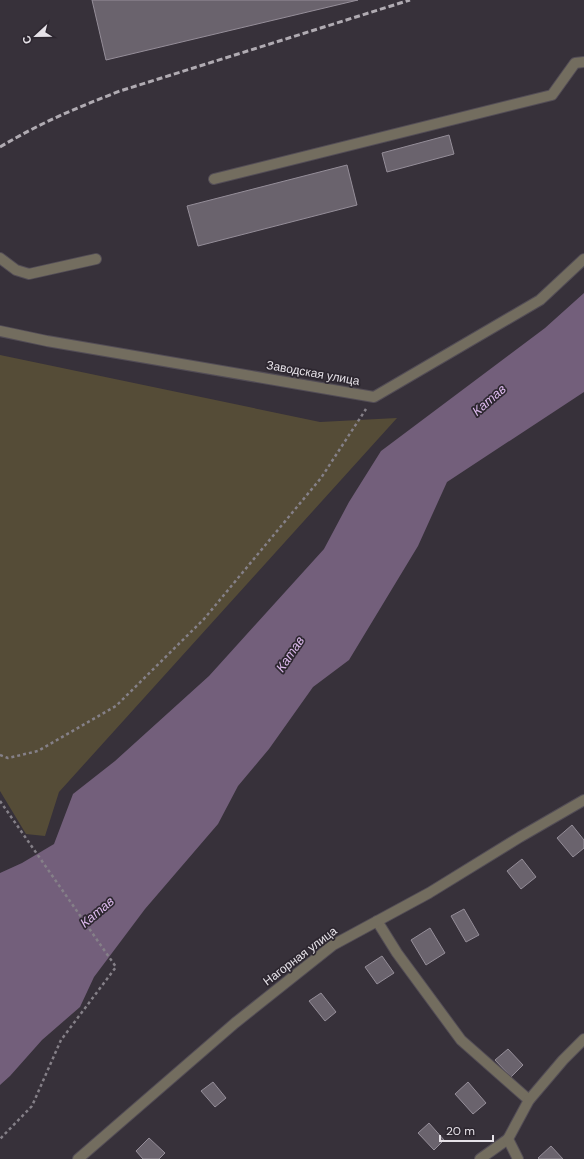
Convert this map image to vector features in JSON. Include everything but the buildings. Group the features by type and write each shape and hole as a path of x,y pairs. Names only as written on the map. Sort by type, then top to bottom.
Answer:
{"street":[{"path":"214,179 552,95 575,64 584,62"},
{"path":"0,258 16,270 29,274 96,259"},
{"path":"374,397 540,300 584,259"},
{"name":"Заводская улица","path":"0,331 47,341 374,397"},
{"name":"Нагорная улица","path":"78,1159 234,1023 333,944 429,893 520,837 584,800"},
{"path":"377,921 398,953 461,1040 529,1100"},
{"path":"480,1159 508,1138 529,1100 563,1060 584,1039"},
{"path":"508,1138 518,1159"}],"path":[{"path":"0,755 8,758 38,751 116,706 204,619 250,564 321,478 374,397"},
{"path":"0,801 116,968 61,1040 32,1106 0,1139"}],"shaded area":[{"path":"0,355 320,422 397,418 59,792 45,836 26,834 0,791"}],"water":[{"name":"Катав","path":"584,293 584,392 447,482 418,546 349,660 313,687 269,749 238,786 218,824 145,909 94,977 80,1007 42,1040 0,1085 0,873 22,863 54,844 73,794 115,761 209,676 324,549 349,502 381,451 545,328"}],"railway":[{"path":"0,147 58,116 120,91 410,0"}]}
